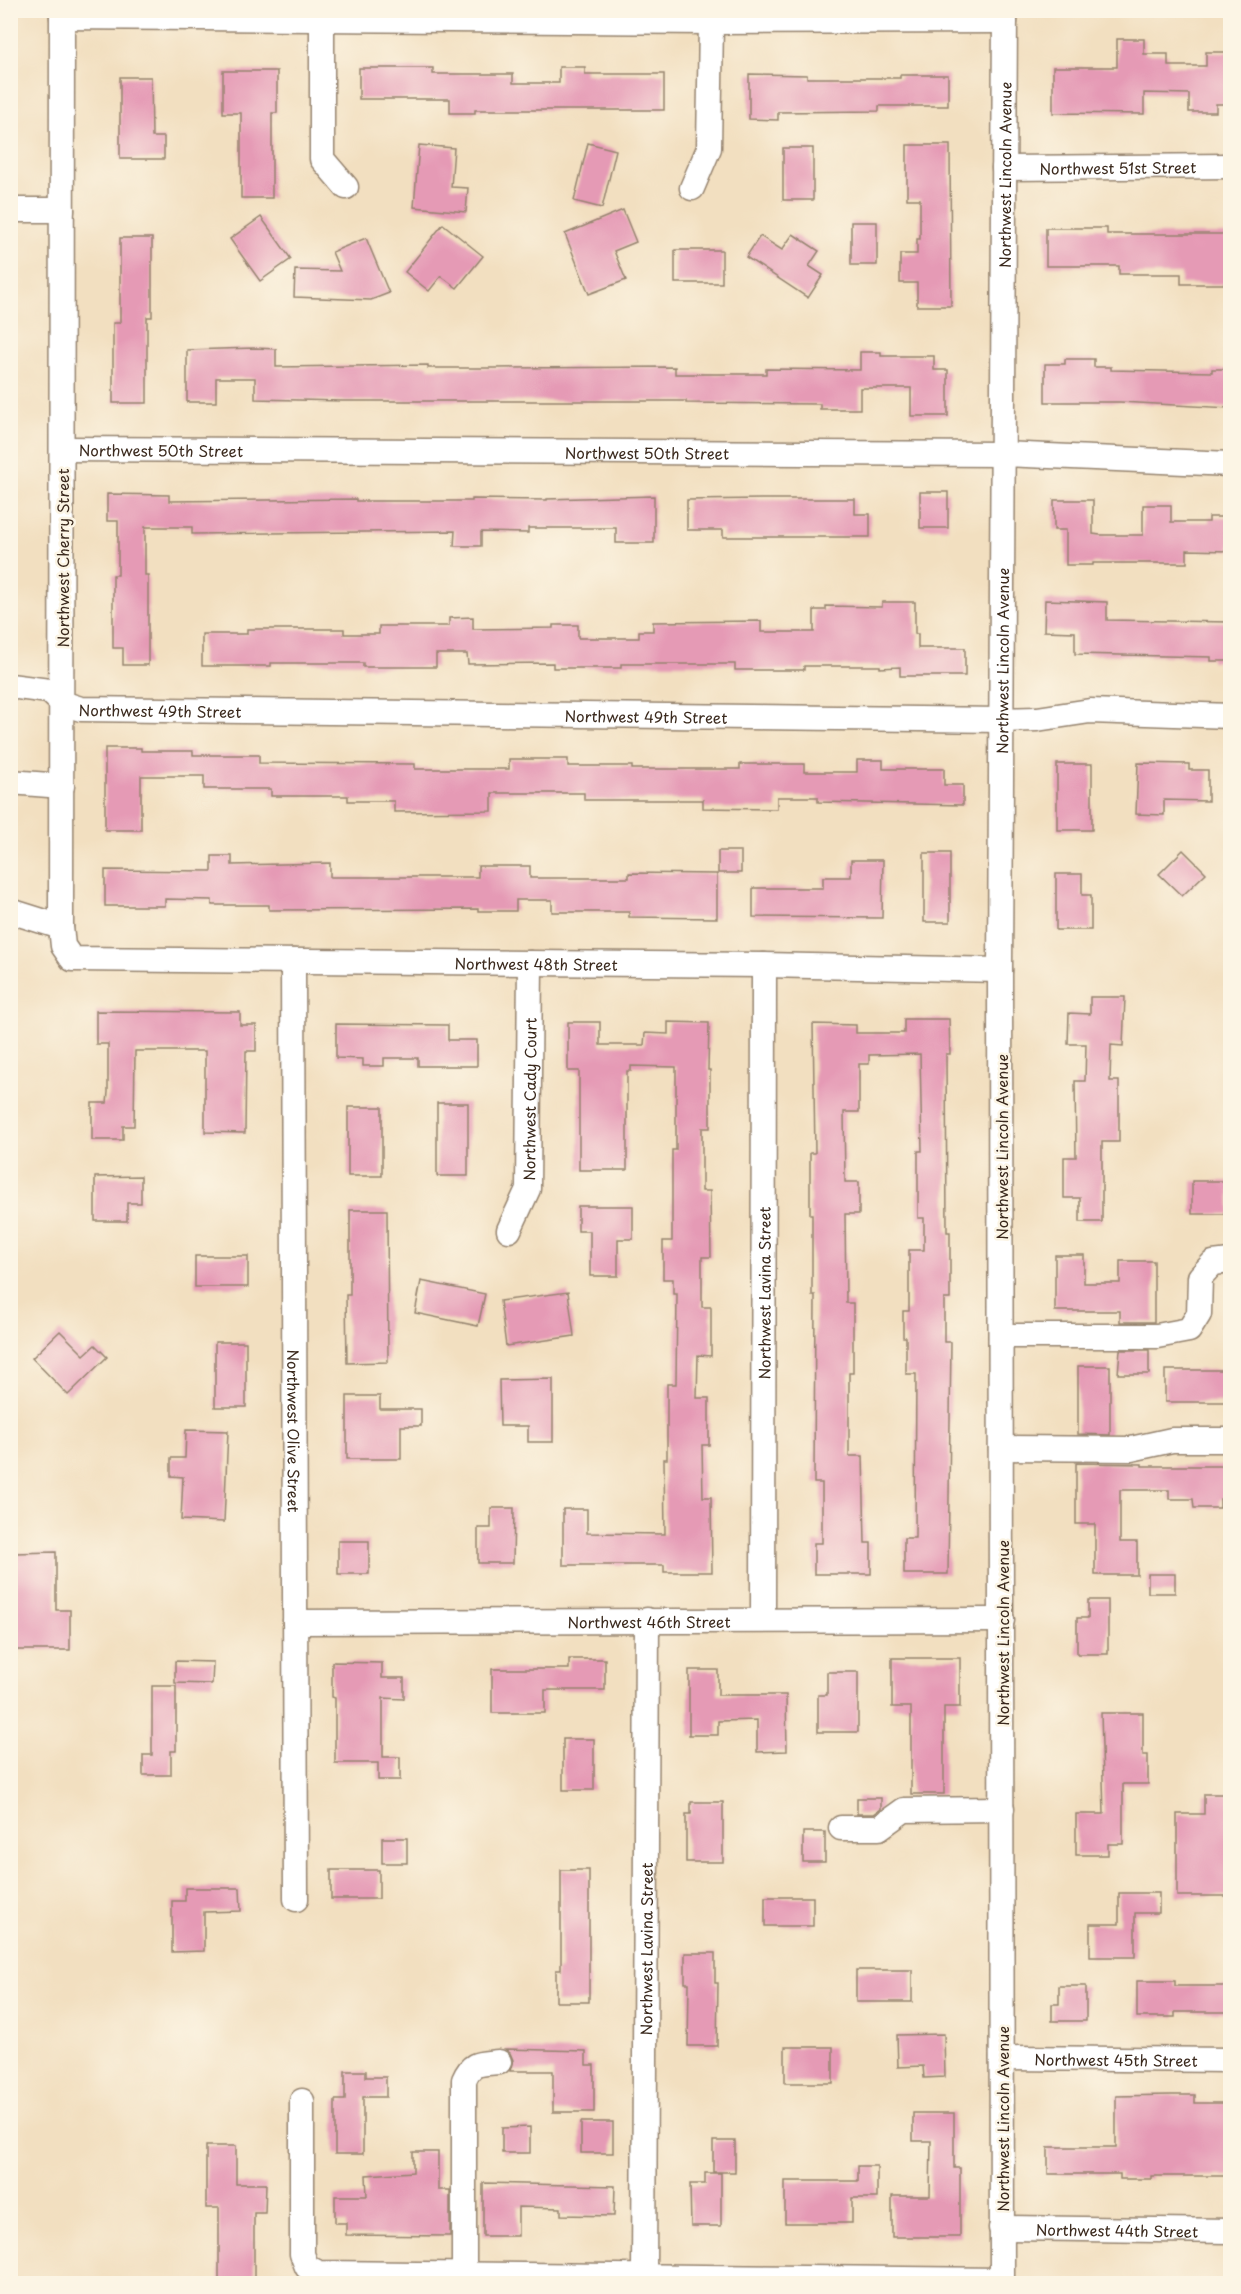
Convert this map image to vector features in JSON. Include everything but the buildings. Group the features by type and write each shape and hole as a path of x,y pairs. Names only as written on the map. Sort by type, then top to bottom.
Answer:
{"street":[{"path":"62,14 711,22 1005,16"},
{"name":"Northwest Cherry Street","path":"62,14 61,927 63,946 72,959"},
{"name":"Northwest Lincoln Avenue","path":"1002,2282 1000,970 1005,16"},
{"path":"322,19 322,159 346,187"},
{"path":"692,188 709,148 711,22"},
{"name":"Northwest 51st Street","path":"1004,168 1230,166"},
{"path":"10,210 62,210"},
{"name":"Northwest 50th Street","path":"62,449 1003,454 1230,465"},
{"name":"Northwest 49th Street","path":"10,686 49,691 62,703 81,709 1001,720 1037,719 1090,711 1230,716"},
{"path":"10,782 62,786"},
{"path":"10,911 61,927"},
{"name":"Northwest 48th Street","path":"72,959 764,965 1000,970"},
{"name":"Northwest Olive Street","path":"293,961 296,1899"},
{"name":"Northwest Cady Court","path":"509,1230 528,1189 530,963"},
{"name":"Northwest Lavina Street","path":"763,1620 764,965"},
{"path":"1001,1336 1157,1336 1189,1330 1199,1314 1200,1277 1213,1263 1230,1262"},
{"path":"1001,1448 1131,1449 1172,1440 1230,1440"},
{"name":"Northwest Lavina Street","path":"644,2276 647,1620"},
{"name":"Northwest 46th Street","path":"295,1622 1002,1620"},
{"path":"841,1828 879,1828 904,1810 1002,1809"},
{"name":"Northwest 45th Street","path":"1002,2058 1230,2060"},
{"path":"464,2275 464,2080 468,2070 475,2064 499,2062"},
{"path":"302,2101 302,2254 307,2267 319,2273 1002,2282"},
{"name":"Northwest 44th Street","path":"1001,2228 1230,2231"}]}
